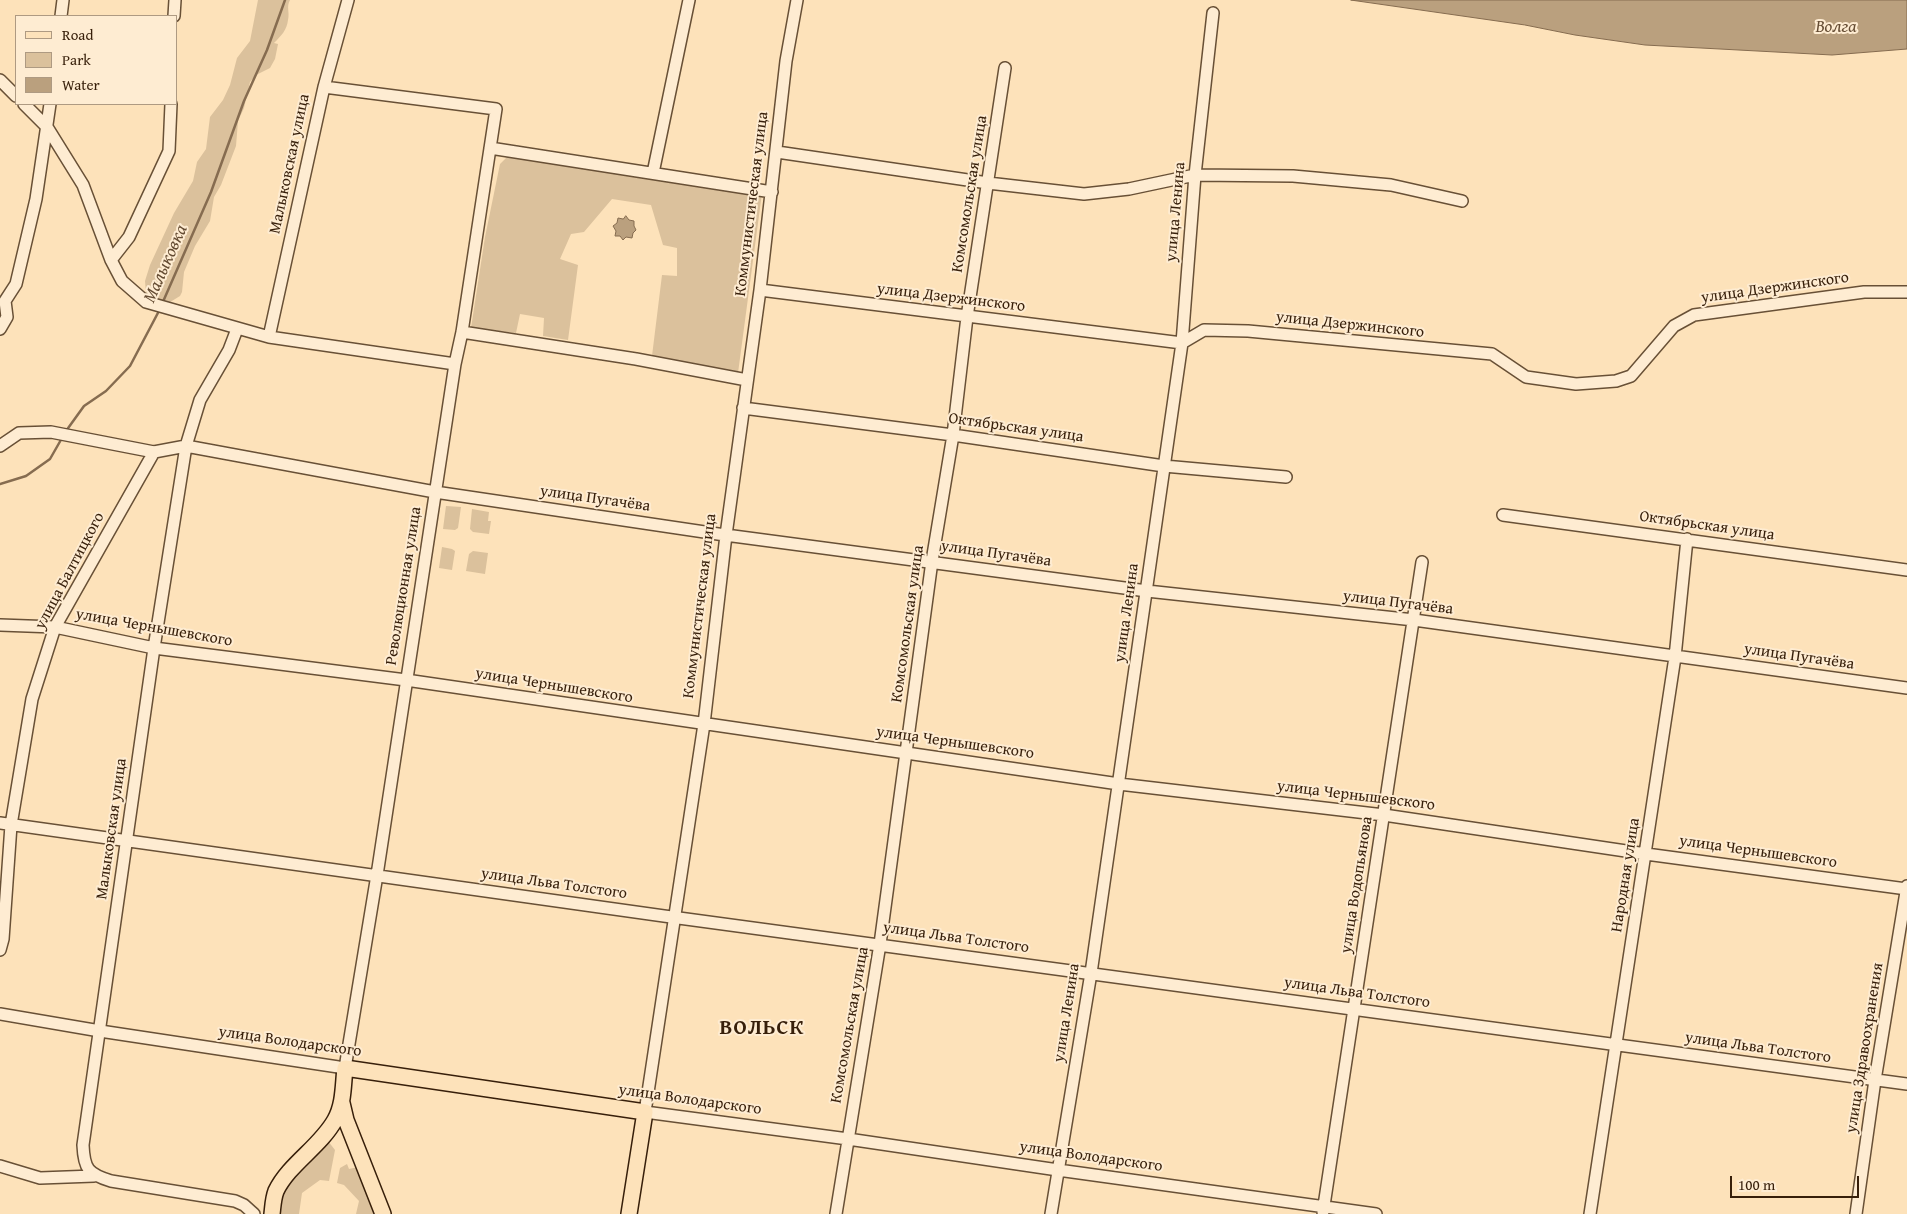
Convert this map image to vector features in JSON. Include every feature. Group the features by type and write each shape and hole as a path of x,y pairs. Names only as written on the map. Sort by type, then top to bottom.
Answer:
{"main road":[{"path":"272,1214 277,1191 285,1178 327,1133 336,1118 342,1103 345,1068"},
{"name":"улица Володарского","path":"345,1068 645,1112"},
{"path":"342,1103 383,1214"},
{"name":"Коммунистическая улица","path":"629,1214 645,1112"},
{"path":"327,1133 337,1131 346,1133 354,1139"}],"street":[{"path":"61,15 63,0"},
{"path":"174,15 175,0"},
{"name":"Малыковская улица","path":"269,337 324,87 348,0"},
{"path":"653,173 689,0"},
{"name":"Коммунистическая улица","path":"645,1112 704,724 726,535 760,290 786,61 797,0"},
{"name":"улица Ленина","path":"1051,1214 1091,974 1182,342 1195,176 1213,13"},
{"name":"Комсомольская улица","path":"836,1214 880,944 932,561 1005,68"},
{"path":"0,80 15,95"},
{"name":"Революционная улица","path":"324,87 496,109 377,875 345,1068"},
{"path":"25,105 47,127 83,185 122,281 146,302 269,337 455,364"},
{"path":"0,329 6,316 3,301 16,284 36,199 50,105"},
{"path":"112,260 129,237 169,151 171,105"},
{"path":"490,148 772,192"},
{"path":"777,152 1084,194 1129,189 1195,176 1292,176 1391,185 1462,201"},
{"name":"улица Дзержинского","path":"760,290 1182,342 1204,330 1248,331 1492,354 1526,377 1576,384 1616,381 1631,376 1674,326 1694,315 1864,292 1907,292"},
{"name":"Малыковская улица","path":"94,1176 84,1162 82,1145 154,648 186,446 200,400 228,350 237,329"},
{"path":"462,332 636,359 747,380"},
{"name":"Октябрьская улица","path":"743,408 952,435 1164,466 1286,477"},
{"name":"улица Пугачёва","path":"0,446 19,433 51,432 154,452 186,446 435,492 726,535 1147,591 1414,620 1907,688"},
{"name":"улица Балтицкого","path":"0,950 3,939 5,824 32,699 55,627 154,452"},
{"name":"Октябрьская улица","path":"1503,515 1907,570"},
{"name":"Народная улица","path":"1590,1214 1675,657 1687,539"},
{"name":"улица Водопьянова","path":"1324,1210 1422,562"},
{"name":"улица Чернышевского","path":"0,625 55,627 154,648 406,680 1119,784 1384,815 1646,854 1907,888"},
{"name":"улица Льва Толстого","path":"5,824 1616,1046 1907,1084"},
{"name":"улица Здравоохранения","path":"1856,1214 1875,1080 1907,888"},
{"name":"улица Володарского","path":"0,1014 345,1068"},
{"name":"улица Володарского","path":"645,1112 848,1139 1324,1210 1376,1214"},
{"path":"0,1166 40,1178 94,1176 235,1201 243,1210 254,1214"}],"green space":[{"path":"258,0 290,0 286,27 274,43 278,44 275,59 270,68 256,75 250,82 244,108 238,121 236,146 221,185 214,197 210,221 195,246 184,272 180,296 167,304 148,298 145,281 150,265 174,213 193,181 197,162 206,149 210,117 223,100 230,85 237,58 250,41"},
{"path":"507,157 762,193 738,373 652,356 662,275 677,276 677,248 663,245 651,205 612,199 584,232 571,234 560,259 578,265 568,340 543,336 544,318 520,314 516,333 471,328 485,237 500,164"},
{"path":"446,506 461,507 458,528 455,530 443,529"},
{"path":"472,509 489,512 488,521 491,521 489,534 473,532 470,529"},
{"path":"442,547 455,551 452,570 439,568"},
{"path":"473,551 488,553 485,574 466,571 469,554"},
{"path":"328,1141 335,1150 329,1181 320,1180 302,1193 299,1214 280,1214 282,1196 289,1184"},
{"path":"347,1164 349,1169 358,1167 377,1214 356,1214 359,1201 344,1185 337,1183 340,1168"}],"water":[{"name":"Волга","path":"1351,0 1907,0 1907,49 1832,55 1645,45 1575,35 1525,25"},
{"path":"626,216 629,220 634,221 636,230 632,238 626,237 623,240 620,236 615,236 616,231 613,226 617,223 618,218 623,219"}],"waterway":[{"name":"Малыковка","path":"162,304 211,192 244,101 267,50 285,0"},
{"name":"Малыковка","path":"66,431 84,406 106,391 130,366 160,309"},
{"name":"Малыковка","path":"0,484 26,476 50,459 62,438"}],"district":[{"name":"ВОЛЬСК","path":"762,1029"}]}
